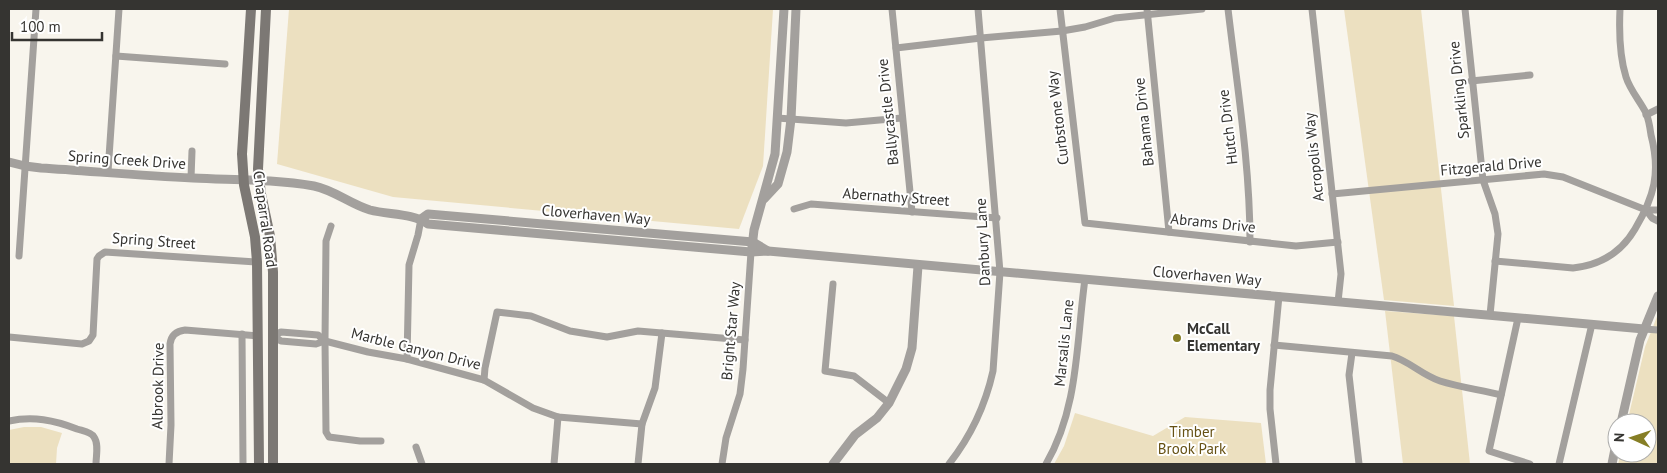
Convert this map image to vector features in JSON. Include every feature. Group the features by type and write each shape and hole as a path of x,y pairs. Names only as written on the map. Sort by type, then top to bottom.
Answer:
{"main road":[{"name":"Chaparral Road","path":"251,9 242,154 243,180 255,237 257,262 259,464"},
{"name":"Chaparral Road","path":"266,9 259,138 259,181 271,245 274,464"},
{"path":"258,336 273,336"}],"street":[{"path":"19,256 36,9"},
{"path":"108,172 119,9"},
{"name":"Bright Star Way","path":"722,464 726,438 740,394 754,230 764,200 774,154 784,9"},
{"name":"Bright Star Way","path":"764,200 778,184 787,152 791,119 796,9"},
{"name":"Ballycastle Drive","path":"892,9 912,212"},
{"name":"Danbury Lane","path":"949,464 979,418 990,386 993,371 1000,272 997,218 978,9"},
{"name":"Curbstone Way","path":"1060,9 1084,223"},
{"path":"896,48 1062,31 1147,12 1202,9"},
{"name":"Hutch Drive","path":"1228,9 1248,187 1250,242"},
{"name":"Acropolis Way","path":"1312,9 1341,274 1338,302"},
{"name":"Sparkling Drive","path":"1465,9 1483,180 1495,214 1498,234 1490,315"},
{"path":"1495,261 1574,268 1586,267 1602,261 1619,251 1646,210 1653,190 1656,154 1646,115 1626,78 1619,34 1620,9"},
{"name":"Bahama Drive","path":"1147,12 1169,232"},
{"path":"116,56 225,64"},
{"path":"1472,81 1530,75"},
{"path":"1646,115 1658,109"},
{"path":"777,118 846,123 902,118"},
{"path":"191,178 192,150"},
{"name":"Spring Creek Drive","path":"9,162 25,166 243,180"},
{"name":"Fitzgerald Drive","path":"1332,194 1544,174 1563,177 1646,210 1658,210"},
{"name":"Cloverhaven Way","path":"243,180 278,181 317,187 334,193 356,205 371,210 421,218 428,224 751,252 768,251 918,266 1644,329"},
{"name":"Abernathy Street","path":"794,210 811,204 997,218"},
{"name":"Fitzgerald Drive","path":"1646,210 1652,218 1658,221"},
{"name":"Cloverhaven Way","path":"421,218 428,214 753,242 768,251"},
{"path":"406,359 409,265 421,218"},
{"name":"Abrams Drive","path":"1084,223 1296,246 1338,242"},
{"path":"331,226 326,241 326,432 328,437 360,441 381,441"},
{"name":"Spring Street","path":"9,337 82,344 89,341 92,335 97,259 105,252 257,262"},
{"path":"833,464 855,435 877,418 890,403 906,369 912,348 918,266"},
{"name":"Marsalis Lane","path":"1046,464 1054,451 1072,393 1076,371 1084,279"},
{"path":"833,284 825,371 854,376 890,403"},
{"path":"1276,464 1270,409 1270,390 1279,296"},
{"path":"1623,413 1634,363 1644,329 1658,296"},
{"path":"484,380 497,312 531,316 570,330 607,337 638,331 745,340"},
{"path":"1518,318 1489,451 1530,464"},
{"path":"1559,464 1592,324"},
{"path":"1644,329 1658,330"},
{"name":"Albrook Drive","path":"170,464 170,344 173,336 180,330 185,330 258,336"},
{"path":"638,464 642,424 655,388 662,333"},
{"path":"242,334 243,464"},
{"name":"Marble Canyon Drive","path":"273,336 280,341 316,344 325,341 406,359 484,380 532,408 558,417 642,424"},
{"path":"1274,346 1398,358 1440,381 1501,395"},
{"path":"1352,353 1349,375 1359,464"},
{"path":"554,464 558,417"},
{"path":"9,421 30,418 48,420 88,432 94,436 97,443 96,464"},
{"path":"416,448 422,464"}],"green space":[{"path":"289,9 773,9 763,166 739,229 393,197 277,164"},
{"path":"1344,9 1421,9 1454,306 1384,300"},
{"path":"1385,311 1454,316 1470,464 1403,464"},
{"path":"1658,314 1658,464 1618,464 1657,463 1657,413 1629,413 1645,347"},
{"name":"Timber Brook Park","path":"1075,413 1153,436 1185,417 1261,423 1266,464 1054,464 1064,446"},
{"path":"24,427 41,427 62,433 57,448 56,464 9,464 9,430"}],"place":[{"name":"McCall Elementary","path":"1177,338"}]}
